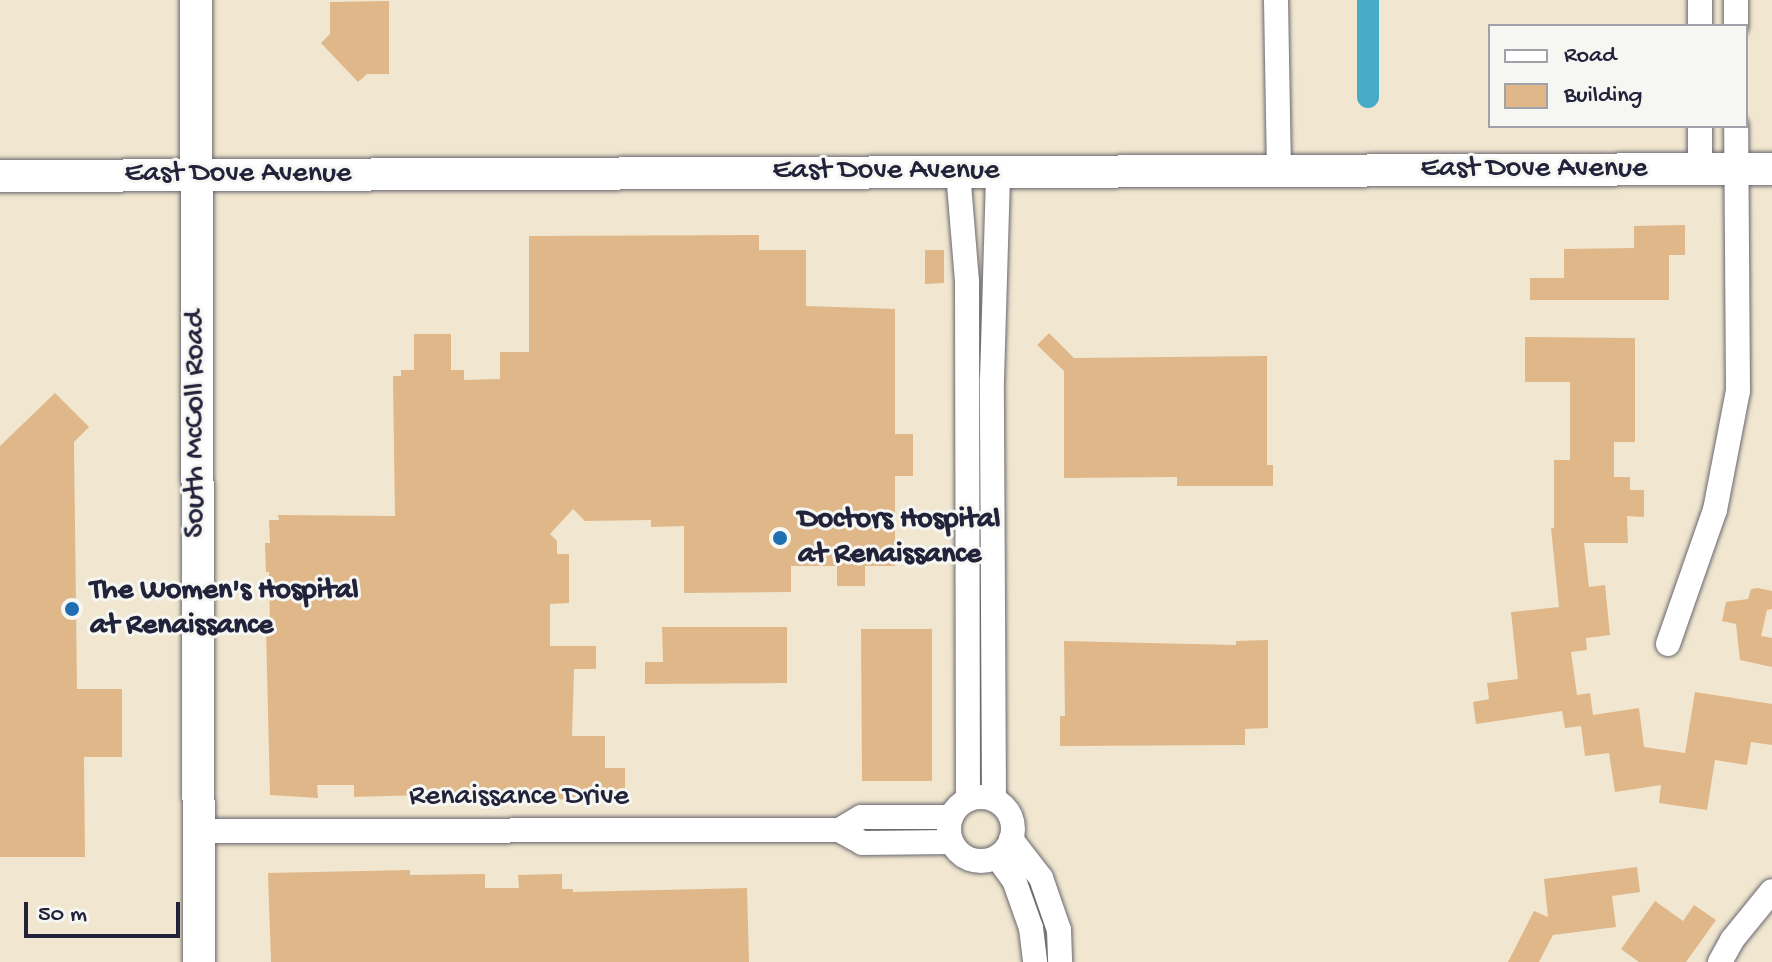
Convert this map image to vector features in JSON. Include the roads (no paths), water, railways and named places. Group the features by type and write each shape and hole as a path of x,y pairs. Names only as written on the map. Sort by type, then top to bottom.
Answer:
{"main road":[{"name":"South McColl Road","path":"196,0 199,962"},
{"name":"East Dove Avenue","path":"0,176 1772,169"}],"street":[{"path":"1276,0 1279,171"},
{"path":"1700,0 1700,24"},
{"path":"1736,0 1736,24"},
{"path":"1700,128 1700,170"},
{"path":"1668,644 1715,510 1738,391 1736,128"},
{"path":"958,172 967,304 968,799 951,817 951,842 969,859 983,861 1004,848"},
{"path":"998,172 992,379 994,799 1009,814 1004,848 1024,875 1035,954 1060,954 1054,917 1041,878 1024,875"},
{"path":"967,304 994,304"},
{"path":"966,380 992,379"},
{"path":"967,436 992,436"},
{"path":"968,559 992,559"},
{"path":"968,609 993,608"},
{"path":"968,680 992,680"},
{"path":"968,799 994,799"},
{"name":"Renaissance Drive","path":"839,830 861,817 951,817"},
{"name":"Renaissance Drive","path":"198,831 839,830 862,843 951,842"},
{"path":"1720,962 1732,940 1772,891"}],"waterway":[{"path":"1368,0 1368,97"}],"place":[{"name":"Doctors Hospital at Renaissance","path":"780,538"},
{"name":"The Women's Hospital at Renaissance","path":"72,609"}]}
